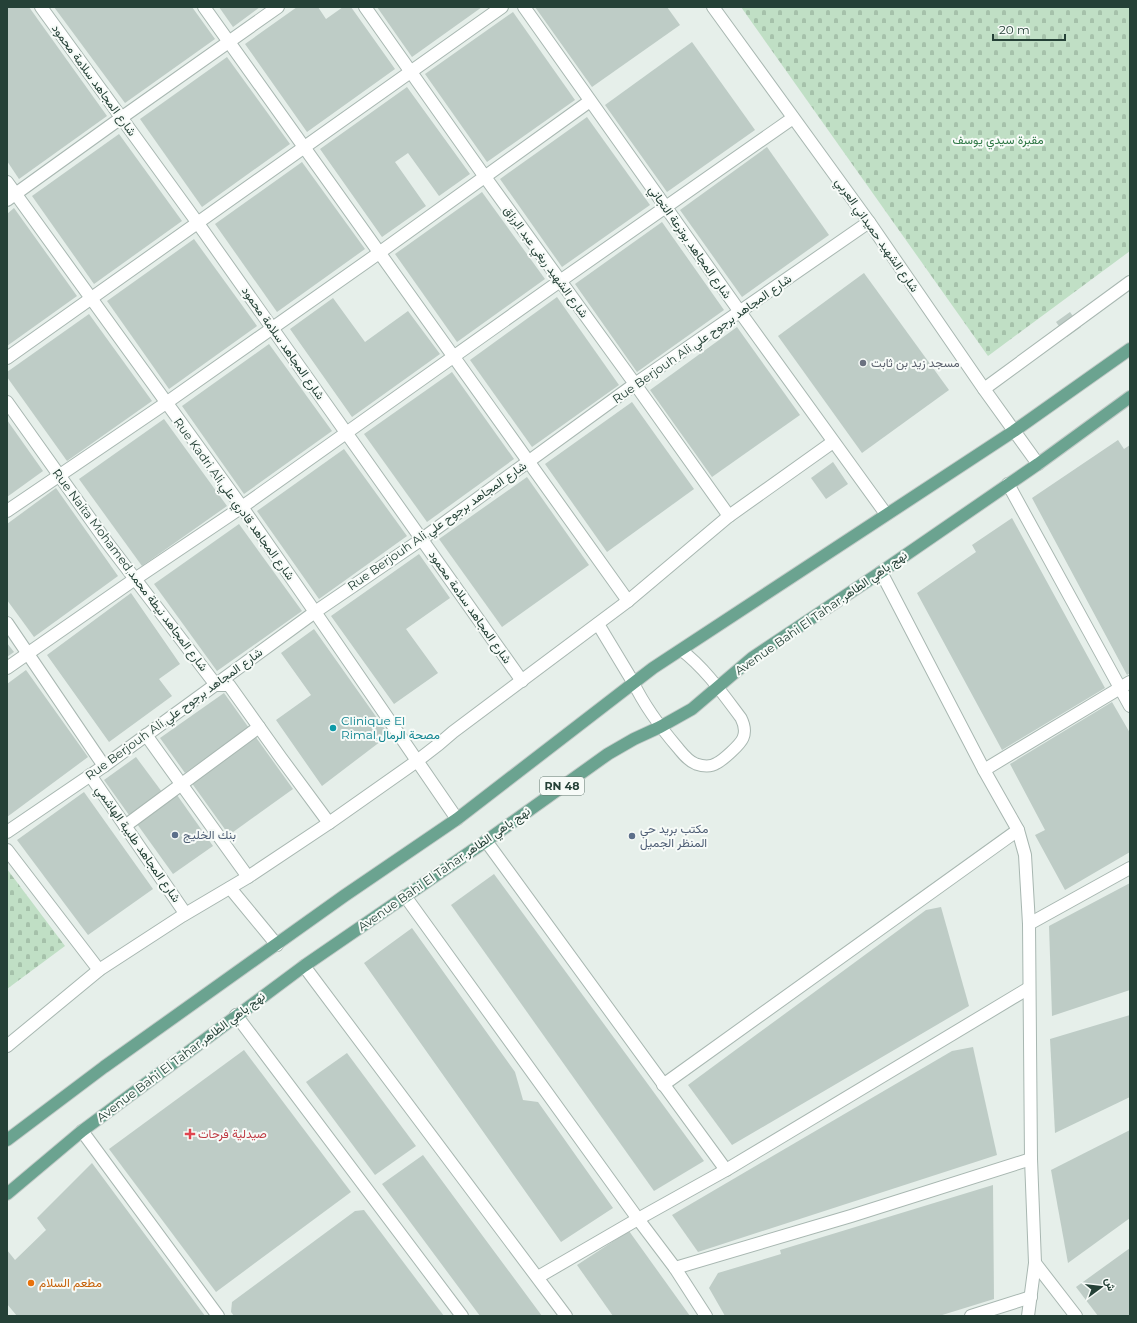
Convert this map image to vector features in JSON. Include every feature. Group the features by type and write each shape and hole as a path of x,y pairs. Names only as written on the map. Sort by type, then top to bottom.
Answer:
{"main road":[{"name":"RN 48","path":"7,1140 104,1067 344,896 457,819 633,682 1014,431 1130,349"},
{"name":"Avenue Bahi El Tahar,نهج باهي الطاهر","path":"7,1194 82,1131 236,1015 304,966 486,841 608,754 692,709 752,658 881,572 1038,464 1130,397"}],"street":[{"name":"شارع المجاهد سلامة محمود","path":"41,7 273,328 522,681"},
{"path":"204,7 628,601"},
{"path":"11,197 278,7"},
{"name":"شارع الشهيد ريغي عبد الرزاق","path":"365,7 485,177 636,384 729,516"},
{"path":"7,358 502,7"},
{"name":"شارع المجاهد بوترعة التجاني","path":"524,7 740,312 886,514"},
{"name":"شارع الشهيد حميداني العربي","path":"713,7 869,222 984,389 1038,464"},
{"path":"7,511 166,403 379,254 590,101"},
{"path":"7,668 242,507 560,281 793,118"},
{"name":"Rue Kadri Ali,شارع المجاهد قادري علي","path":"7,182 11,197 91,298 242,507 457,819"},
{"name":"Rue Berjouh Ali,شارع المجاهد برجوح علي","path":"7,832 104,766 315,612 422,539 636,384 869,222"},
{"path":"984,389 1130,282"},
{"name":"Rue Naita Mohamed,شارع المجاهد نيطة محمد","path":"7,402 59,476 135,579 216,685"},
{"path":"7,1046 99,970 186,914 248,877 329,823 417,761 453,732 628,601 729,516 833,442"},
{"path":"1008,484 1125,685 1130,706"},
{"path":"881,572 984,770 1018,830 1024,855 1029,924 1031,1159 1034,1263 1028,1316"},
{"path":"7,623 104,766"},
{"path":"598,624 633,682"},
{"path":"216,685 229,685 329,823"},
{"path":"984,770 1125,685"},
{"path":"125,826 259,727"},
{"path":"146,735 248,877"},
{"name":"شارع المجاهد طليبة الهاشمي","path":"90,775 186,914"},
{"path":"663,1085 1018,830"},
{"path":"486,841 726,1170"},
{"path":"7,850 99,970"},
{"path":"1029,924 1130,868"},
{"path":"230,888 277,945"},
{"path":"405,896 675,1268 706,1316"},
{"path":"304,966 566,1316"},
{"path":"538,1277 726,1170 1029,988"},
{"path":"236,1015 462,1316"},
{"path":"82,1131 218,1316"},
{"path":"675,1268 1031,1159"},
{"path":"1034,1263 1076,1316"},
{"path":"971,1316 1031,1297"}],"lane":[{"path":"633,682 645,705 660,727 690,761 703,766 717,763 740,743 744,737 744,723 718,687 698,663 681,650"}],"green space":[{"name":"مقبرة سيدي يوسف","path":"741,7 1130,7 1130,251 988,356"},
{"path":"7,869 65,946 7,989"}],"building":[{"path":"7,7 29,7 107,116 19,179 7,161"},
{"path":"54,7 192,7 215,39 125,103"},
{"path":"219,7 260,7 233,27"},
{"path":"297,7 318,7 326,19 343,7 351,7 395,69 307,132 245,44"},
{"path":"377,7 482,7 412,57"},
{"path":"535,7 667,7 680,25 592,87"},
{"path":"513,12 575,100 487,162 425,74"},
{"path":"692,42 755,130 667,192 605,105"},
{"path":"227,57 290,144 202,207 140,119"},
{"path":"407,87 470,174 439,196 408,153 395,162 426,206 382,237 320,149"},
{"path":"587,117 650,205 562,267 500,179"},
{"path":"119,134 182,221 94,284 32,196"},
{"path":"767,147 829,235 742,297 680,210"},
{"path":"302,162 365,249 277,312 215,224"},
{"path":"482,192 545,279 457,342 395,254"},
{"path":"14,208 77,296 7,346 7,214"},
{"path":"662,222 724,310 637,372 575,284"},
{"path":"194,239 257,326 169,389 107,301"},
{"name":"مسجد زيد بن ثابت","path":"864,273 949,390 862,453 778,336"},
{"path":"557,297 619,385 532,447 470,360"},
{"path":"333,298 365,342 408,311 440,354 352,417 290,329"},
{"path":"1070,312 1081,327 1067,337 1056,322"},
{"path":"89,314 152,401 67,461 7,377 7,372"},
{"path":"737,327 800,415 712,477 650,390"},
{"path":"269,344 332,431 244,494 182,406"},
{"path":"452,372 514,459 427,522 364,434"},
{"path":"632,402 694,489 607,552 545,464"},
{"path":"164,419 227,506 142,566 79,479"},
{"path":"7,420 43,471 7,497"},
{"path":"1118,440 1124,449 1130,445 1130,673 1127,675 1032,498"},
{"path":"344,449 407,536 319,599 257,511"},
{"path":"833,462 848,484 826,499 811,478"},
{"path":"527,477 589,565 502,627 439,539"},
{"path":"56,488 118,576 34,637 7,600 7,524"},
{"path":"1012,518 1105,688 1002,750 917,593 976,552 972,545"},
{"path":"239,524 302,611 217,671 154,584"},
{"path":"419,554 450,598 406,629 438,673 394,704 331,616"},
{"path":"131,593 180,664 159,679 172,696 109,742 47,655"},
{"name":"Clinique El Rimal,مصحة الرمال","path":"314,629 389,735 322,786 276,720 311,695 281,653"},
{"path":"7,643 14,652 7,657"},
{"path":"26,670 88,757 7,817 7,684"},
{"path":"224,693 249,728 185,773 160,738"},
{"path":"1112,702 1130,733 1130,852 1065,890 1035,835 1045,830 1010,764"},
{"path":"255,736 293,789 229,835 191,782"},
{"path":"136,757 162,792 129,815 104,780"},
{"path":"84,792 153,889 88,935 17,840"},
{"name":"بنك الخليج","path":"177,795 213,846 173,874 137,824"},
{"path":"494,874 704,1161 654,1191 451,905"},
{"path":"1130,883 1130,990 1052,1016 1049,926"},
{"path":"941,907 969,1006 732,1145 688,1085 926,910"},
{"path":"412,928 515,1072 523,1100 538,1102 613,1208 561,1242 364,963"},
{"path":"1130,1015 1130,1097 1055,1133 1050,1039"},
{"path":"973,1047 997,1155 698,1252 672,1215 952,1051"},
{"path":"244,1050 351,1192 216,1292 109,1149"},
{"path":"347,1053 416,1146 375,1175 306,1082"},
{"path":"1130,1130 1130,1218 1068,1263 1051,1170"},
{"path":"423,1155 542,1316 480,1316 382,1184"},
{"path":"92,1163 205,1316 17,1316 7,1304 7,1250 15,1260 46,1230 37,1218"},
{"path":"993,1185 994,1299 939,1316 725,1316 709,1288 718,1273 781,1254 780,1250"},
{"path":"364,1210 444,1316 234,1316 231,1312 232,1302 355,1211"},
{"path":"629,1231 690,1316 613,1316 577,1265"},
{"path":"1130,1248 1130,1316 1098,1316 1076,1287"}],"place":[{"name":"مسجد زيد بن ثابت","path":"863,363"},
{"name":"Clinique El Rimal,مصحة الرمال","path":"333,728"},
{"name":"بنك الخليج","path":"175,835"},
{"name":"مكتب بريد حي المنظر الجميل","path":"632,836"},
{"name":"صيدلية فرحات","path":"190,1134"},
{"name":"مطعم السلام","path":"31,1283"}]}
